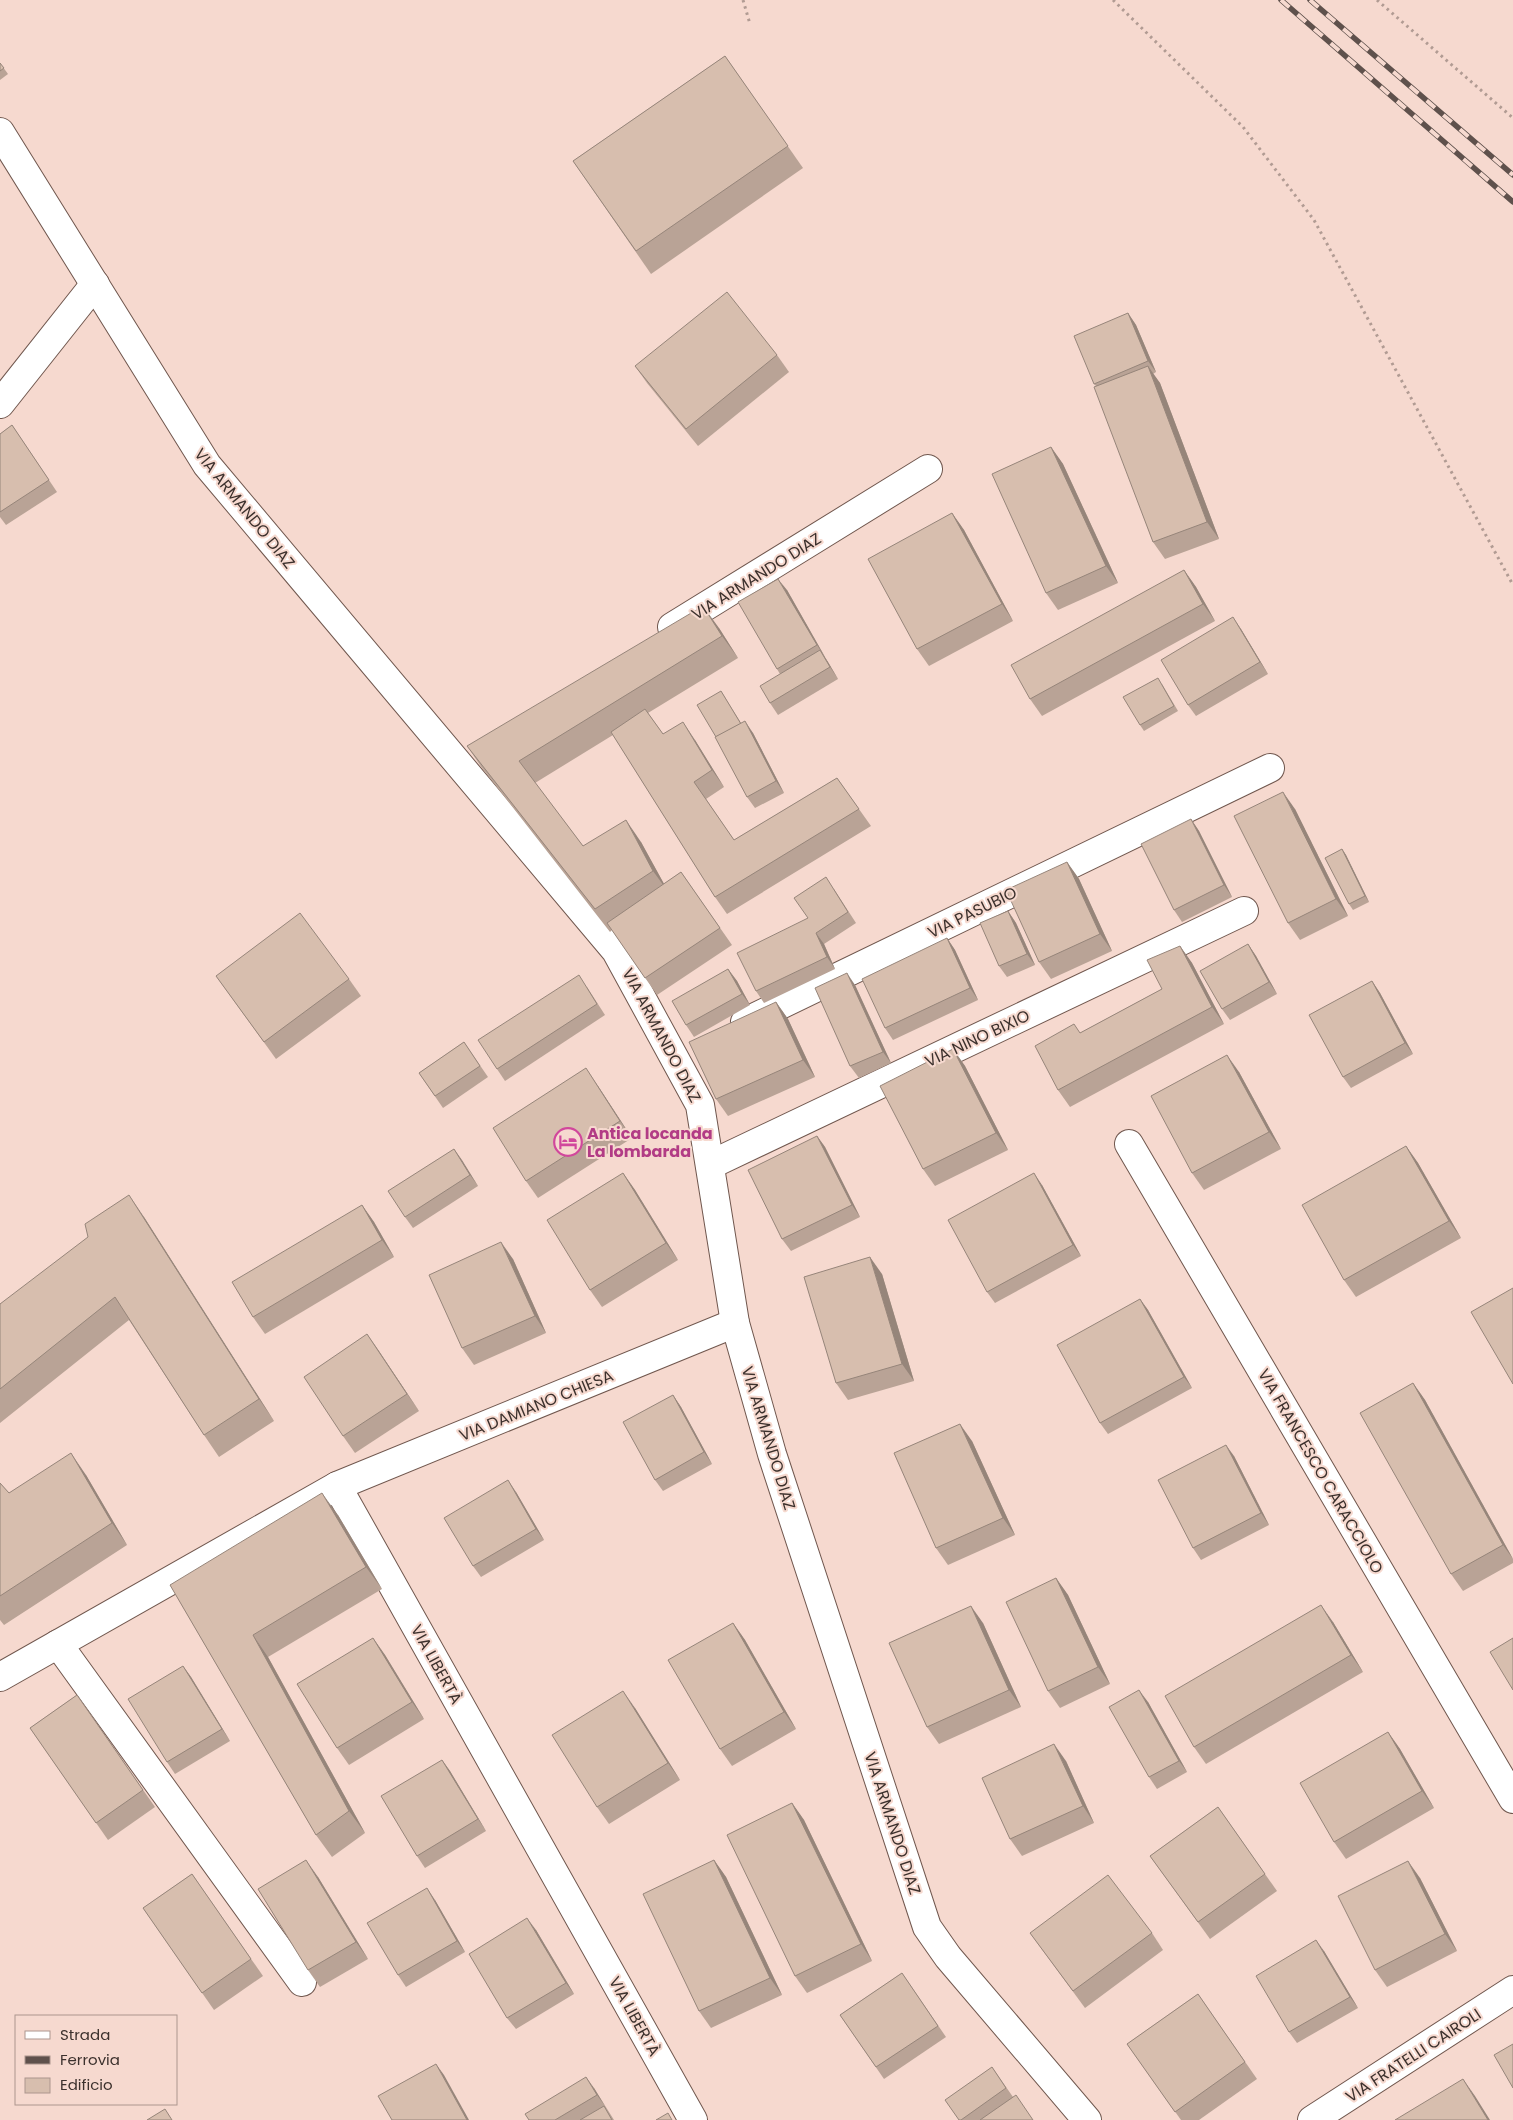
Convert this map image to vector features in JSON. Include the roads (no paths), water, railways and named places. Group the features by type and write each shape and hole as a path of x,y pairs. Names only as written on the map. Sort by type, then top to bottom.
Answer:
{"street":[{"name":"VIA ARMANDO DIAZ","path":"0,132 207,465 616,951 683,1052 700,1105 735,1323 772,1454 927,1927 948,1956 1087,2120"},
{"path":"0,404 95,284"},
{"name":"VIA ARMANDO DIAZ","path":"650,641 928,469"},
{"path":"456,761 481,745"},
{"name":"VIA PASUBIO","path":"719,1035 1270,768"},
{"name":"VIA NINO BIXIO","path":"710,1165 1244,910"},
{"name":"VIA FRANCESCO CARACCIOLO","path":"1129,1144 1513,1798"},
{"name":"VIA DAMIANO CHIESA","path":"337,1486 735,1323"},
{"path":"0,1678 337,1486"},
{"name":"VIA LIBERTÀ","path":"337,1486 694,2120"},
{"path":"58,1644 302,1982"},
{"name":"VIA FRATELLI CAIROLI","path":"1312,2120 1513,1990"}],"railway":[{"path":"1281,0 1513,202"},
{"path":"1310,0 1513,175"}],"place":[{"name":"Antica locanda La lombarda","path":"568,1142"}]}
